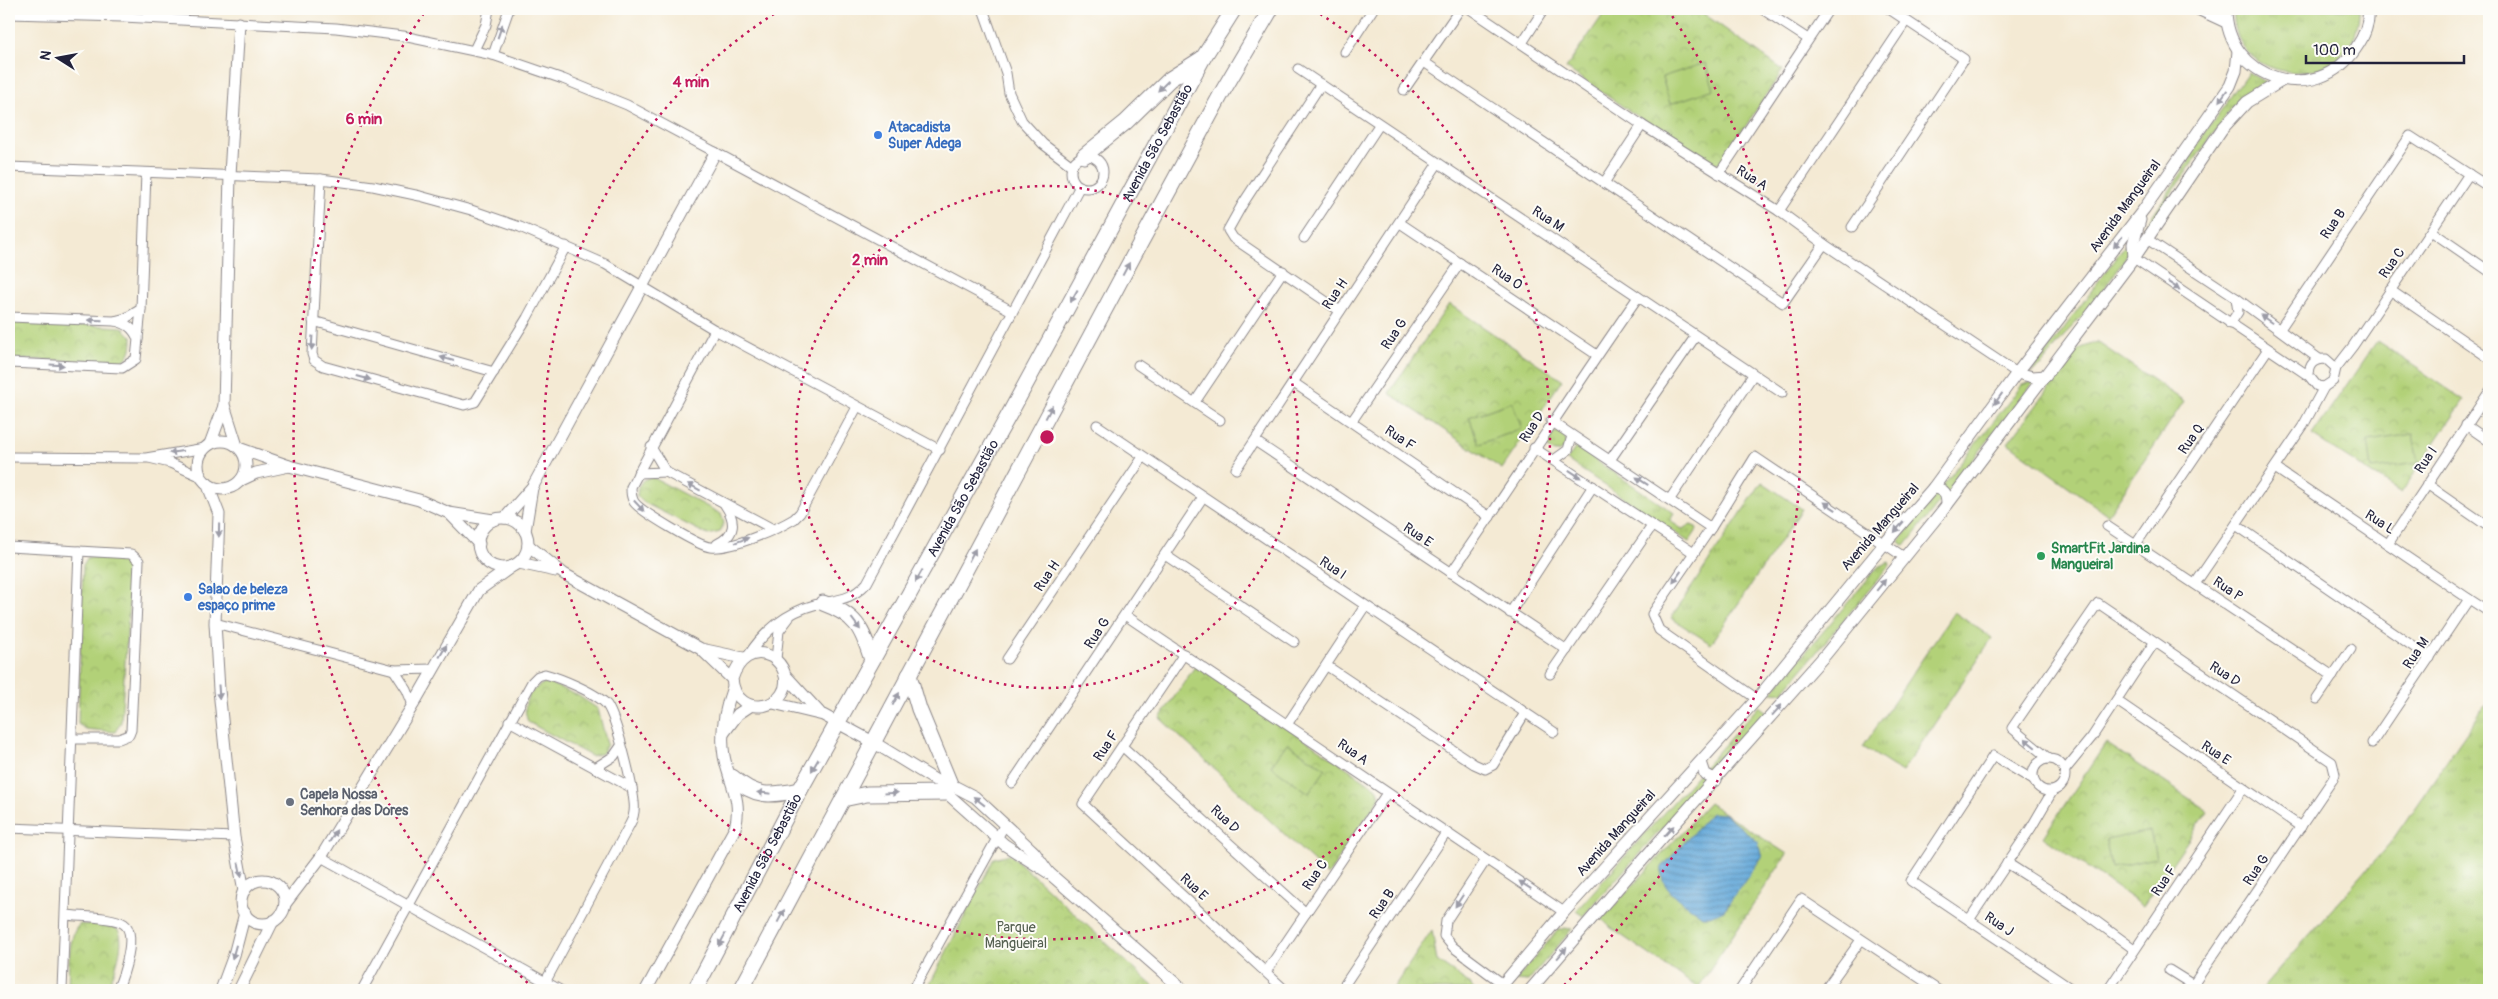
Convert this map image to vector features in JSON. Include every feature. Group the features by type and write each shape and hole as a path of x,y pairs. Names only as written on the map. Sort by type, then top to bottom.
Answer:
{"main road":[{"name":"Avenida São Sebastião","path":"695,990 800,790 1010,413 1203,58 1234,9"},
{"path":"742,990 1219,97 1271,9"},
{"path":"1078,161 1126,122 1170,79 1203,58"},
{"path":"823,603 841,610 858,624 865,637 872,660"},
{"path":"843,799 884,793 949,788 922,717 909,675"},
{"path":"732,777 744,788 764,795 800,790"}],"street":[{"path":"474,50 486,25 489,9"},
{"path":"493,55 509,9"},
{"path":"983,9 1006,73 1009,93 1022,120 1044,144 1078,161 1095,158 1100,162 1103,174 1102,180 1092,187 1080,186 1072,175 1078,161"},
{"path":"1345,52 1373,9"},
{"path":"1404,90 1460,9"},
{"name":"Rua A","path":"1470,9 1642,126 1779,211 1824,244 2017,373"},
{"path":"1522,43 1544,9"},
{"path":"1762,9 1808,40"},
{"path":"1718,174 1829,9"},
{"path":"1852,227 1964,59 1888,9"},
{"path":"2198,9 2226,22"},
{"path":"2226,9 2226,22 2238,51 2250,64 2266,74 2283,80 2307,81 2330,73 2350,59 2363,38 2368,9"},
{"path":"9,14 123,17 336,28 403,36 493,55 563,79 627,105 1012,311"},
{"path":"1779,211 1906,21"},
{"path":"239,23 230,175 224,405 208,446 199,462 204,480 219,514 215,622 224,750 234,837 244,891"},
{"name":"Avenida Mangueiral","path":"1501,987 1564,912 1757,699 1885,543 1933,488 2017,373 2144,209 2230,86 2236,71 2238,51"},
{"path":"1424,62 1783,302 1824,244"},
{"name":"Rua M","path":"1298,69 1753,376 1782,393"},
{"path":"1530,990 1632,872 1716,780 1820,661 1947,505 2134,258 2222,129 2247,102 2283,80"},
{"path":"1322,84 1233,219 1229,226 1229,234 1340,311"},
{"path":"1304,238 1380,125"},
{"path":"1604,183 1642,126"},
{"name":"Rua B","path":"2280,329 2410,136 2470,174"},
{"path":"505,518 533,486 715,153"},
{"name":"Rua H","path":"1236,469 1438,163"},
{"path":"9,168 321,179 373,186 420,196 495,219 566,246 605,264 715,330 940,450"},
{"path":"9,363 122,368 136,359 141,309 146,173"},
{"path":"2470,174 2489,187"},
{"name":"Rua C","path":"2336,368 2470,174"},
{"path":"321,179 313,321 312,354 314,360 323,366 464,405 474,402 479,398 527,318 566,246"},
{"path":"646,990 734,828 738,815 738,805 732,777 724,755 722,736 724,717 735,667 780,620 794,612 823,603 849,598 867,583 1080,186"},
{"path":"2134,258 2136,231 2144,209"},
{"name":"Rua O","path":"1400,223 1597,355"},
{"path":"2431,231 2489,271"},
{"path":"2147,239 2236,298 2319,359"},
{"path":"2134,258 2309,376 2317,386 2324,387"},
{"name":"Rua G","path":"1352,421 1460,263"},
{"path":"1195,402 1283,272"},
{"path":"2390,290 2489,358"},
{"name":"Rua D","path":"1451,572 1490,517 1551,421 1638,298"},
{"path":"2230,324 2238,312 2236,298"},
{"path":"114,321 126,318 141,309"},
{"path":"9,317 126,323 134,330 138,340"},
{"path":"313,321 494,372"},
{"path":"715,330 631,487 631,495 638,507 710,547 738,542 786,524 800,513 857,407"},
{"path":"1610,460 1695,337"},
{"name":"Rua Q","path":"2136,544 2268,349"},
{"path":"2195,584 2275,468 2316,404 2324,387 2333,381 2336,368 2326,359 2319,359 2312,362 2309,376"},
{"path":"1138,365 1220,420"},
{"path":"2017,373 2032,377 2046,376"},
{"path":"1670,499 1753,376"},
{"name":"Rua F","path":"1294,383 1490,517"},
{"name":"Rua I","path":"2388,544 2489,392"},
{"path":"224,405 246,464 241,480"},
{"path":"1551,421 1711,528"},
{"path":"2466,425 2489,441"},
{"name":"Rua I","path":"1097,426 1554,732"},
{"path":"1554,460 1568,450 1572,436"},
{"path":"9,457 146,458 224,441 288,466 385,490 419,500 449,513 493,520 505,518 515,521 525,531"},
{"name":"Rua E","path":"1255,441 1567,650"},
{"path":"651,447 666,472 773,528"},
{"path":"1534,448 1694,553"},
{"name":"Rua H","path":"1007,660 1143,457"},
{"path":"1757,699 1659,630 1652,618 1652,614 1711,528 1755,457 1904,557"},
{"path":"146,458 170,464 222,489 232,486 256,473 288,466"},
{"name":"Rua L","path":"2275,468 2469,599"},
{"path":"638,474 666,472"},
{"path":"2427,484 2489,527"},
{"path":"239,990 273,922 283,912 285,904 321,857 413,705 479,590 515,565 525,555 528,545 525,531 533,486"},
{"path":"1510,613 1593,486"},
{"path":"1933,488 1943,489 1946,493 1947,505"},
{"name":"Rua G","path":"1012,783 1203,497"},
{"path":"710,547 729,537 732,531 734,520 723,502"},
{"path":"449,513 479,544"},
{"path":"493,520 482,531 479,544 481,555 487,562 502,568 515,565 564,574"},
{"path":"2236,525 2430,658"},
{"path":"1550,674 1652,526"},
{"name":"Rua P","path":"2108,526 2333,676"},
{"path":"528,545 564,574 700,649 732,683 739,698 750,706 762,707 773,703 783,691 785,675"},
{"path":"9,547 130,554 139,562 141,567 131,730 129,736 119,740 74,739"},
{"path":"62,990 74,739 79,551"},
{"path":"1165,555 1294,642"},
{"path":"2469,599 2489,612"},
{"name":"Rua M","path":"2372,743 2469,599"},
{"name":"Rua D","path":"2048,758 2012,728 2098,603 2154,643 2332,762 2335,768"},
{"path":"1288,723 1365,606"},
{"path":"794,612 780,631 776,659 785,675 820,714"},
{"name":"Rua A","path":"1126,614 1564,912"},
{"path":"215,622 394,670 433,669"},
{"path":"2065,770 2092,737 2154,643"},
{"path":"700,649 746,657 757,653 776,659"},
{"path":"2317,699 2351,649"},
{"name":"Rua F","path":"1083,804 1184,654"},
{"path":"1327,666 1477,766 1485,769 1493,765 1525,713"},
{"path":"394,670 408,690 413,705"},
{"path":"362,990 532,682 538,676 545,674 591,694 606,704 632,788 634,810 630,824 543,986"},
{"name":"Rua E","path":"2117,701 2301,827"},
{"path":"773,703 820,714 873,742 949,788 975,797 1034,852 1049,873"},
{"path":"722,736 738,714 750,706"},
{"path":"509,722 632,788"},
{"path":"595,768 614,756 620,746"},
{"name":"Rua D","path":"1123,747 1306,913"},
{"name":"Rua J","path":"2033,780 1993,756 1911,881 2073,990"},
{"path":"1969,920 2052,792 2062,786 2066,779 2065,770 2061,764 2048,758 2036,766 2032,772 2033,780 2037,787 2044,791 2052,792"},
{"path":"1701,762 1705,774 1716,780"},
{"name":"Rua G","path":"2169,970 2193,985 2334,779 2335,768"},
{"name":"Rua F","path":"2108,990 2244,787"},
{"path":"949,788 997,838 1019,855 1049,873 1183,990"},
{"name":"Rua C","path":"1266,972 1388,793"},
{"name":"Rua E","path":"1083,804 1285,990"},
{"path":"913,990 1005,824"},
{"path":"9,828 234,837"},
{"name":"Rua B","path":"1341,990 1446,833"},
{"path":"1618,854 1627,856 1630,860 1632,872"},
{"path":"321,857 543,986 560,990"},
{"path":"1486,860 1446,920 1444,936 1453,947 1501,987"},
{"path":"2007,863 2082,911 2134,949"},
{"path":"221,990 234,955 244,913 242,898 244,891 250,884 266,880 281,888 285,904"},
{"path":"1740,990 1801,899 1938,990"},
{"path":"244,913 257,923 273,922"},
{"path":"66,915 109,919 124,924 128,928 128,962 117,990"},
{"path":"1825,990 1861,940"}],"green space":[{"path":"1607,9 1697,9 1783,70 1721,163 1709,165 1566,68"},
{"path":"2234,9 2359,9 2354,37 2339,57 2319,68 2295,72 2271,68 2251,56 2238,36"},
{"path":"1705,63 1714,89 1670,104 1662,77"},
{"path":"2248,72 2265,82 2246,94 2233,106 2136,243 2147,223 2183,171 2200,140"},
{"path":"2128,241 2129,253 2092,306 2067,332 2041,366 2031,373"},
{"path":"1449,304 1562,380 1502,469 1389,393"},
{"path":"9,321 122,327 132,337 131,348 129,354 122,362 9,359"},
{"path":"2377,341 2464,400 2401,493 2312,435"},
{"path":"2097,342 2184,401 2108,515 2008,443 2079,349"},
{"path":"2035,381 1905,546 1899,541 2022,385"},
{"path":"1512,402 1522,429 1479,444 1469,417"},
{"path":"1552,432 1560,432 1566,438 1566,446 1560,452 1552,452 1546,446 1546,438"},
{"path":"2413,434 2418,463 2372,469 2368,441"},
{"path":"1576,447 1674,513 1670,521 1682,529 1691,525 1696,527 1697,530 1689,542 1567,460"},
{"path":"652,477 721,514 724,523 720,532 708,535 643,502 637,496 638,487 643,480"},
{"path":"1762,482 1802,509 1711,644 1671,618"},
{"path":"88,557 125,559 131,573 121,722 115,732 86,729 78,724 83,565"},
{"path":"1889,562 1890,565 1783,692 1771,693 1878,567"},
{"path":"1954,612 1992,638 1902,772 1863,747"},
{"path":"1196,665 1378,789 1380,797 1328,875 1160,718"},
{"path":"546,682 579,696 598,709 607,744 603,753 591,756 528,722 525,708 528,698"},
{"path":"2489,700 2489,990 2261,990 2391,842"},
{"path":"1759,706 1767,712 1583,916 1576,911"},
{"path":"1287,743 1326,769 1309,793 1271,766"},
{"path":"2106,743 2208,811 2143,906 2043,837"},
{"path":"1709,803 1787,854 1698,988 1611,928 1602,919"},
{"path":"2150,831 2156,858 2111,868 2106,840"},
{"name":"Parque Mangueiral","path":"1010,854 1157,990 927,990 994,858"},
{"path":"80,924 107,926 115,928 119,932 121,939 118,958 107,990 68,990 71,945 76,929"},
{"path":"1564,928 1572,929 1528,981 1516,980 1557,931"},
{"path":"1432,930 1437,961 1469,983 1474,990 1392,990"}],"water":[{"path":"1711,813 1725,814 1758,842 1762,857 1724,910 1710,916 1702,916 1669,890 1664,883 1662,867"}],"place":[{"name":"Atacadista Super Adega","path":"878,135"},
{"name":"SmartFit Jardina Mangueiral","path":"2041,556"},
{"name":"Salao de beleza espaço prime","path":"188,597"},
{"name":"Capela Nossa Senhora das Dores","path":"290,802"}]}
